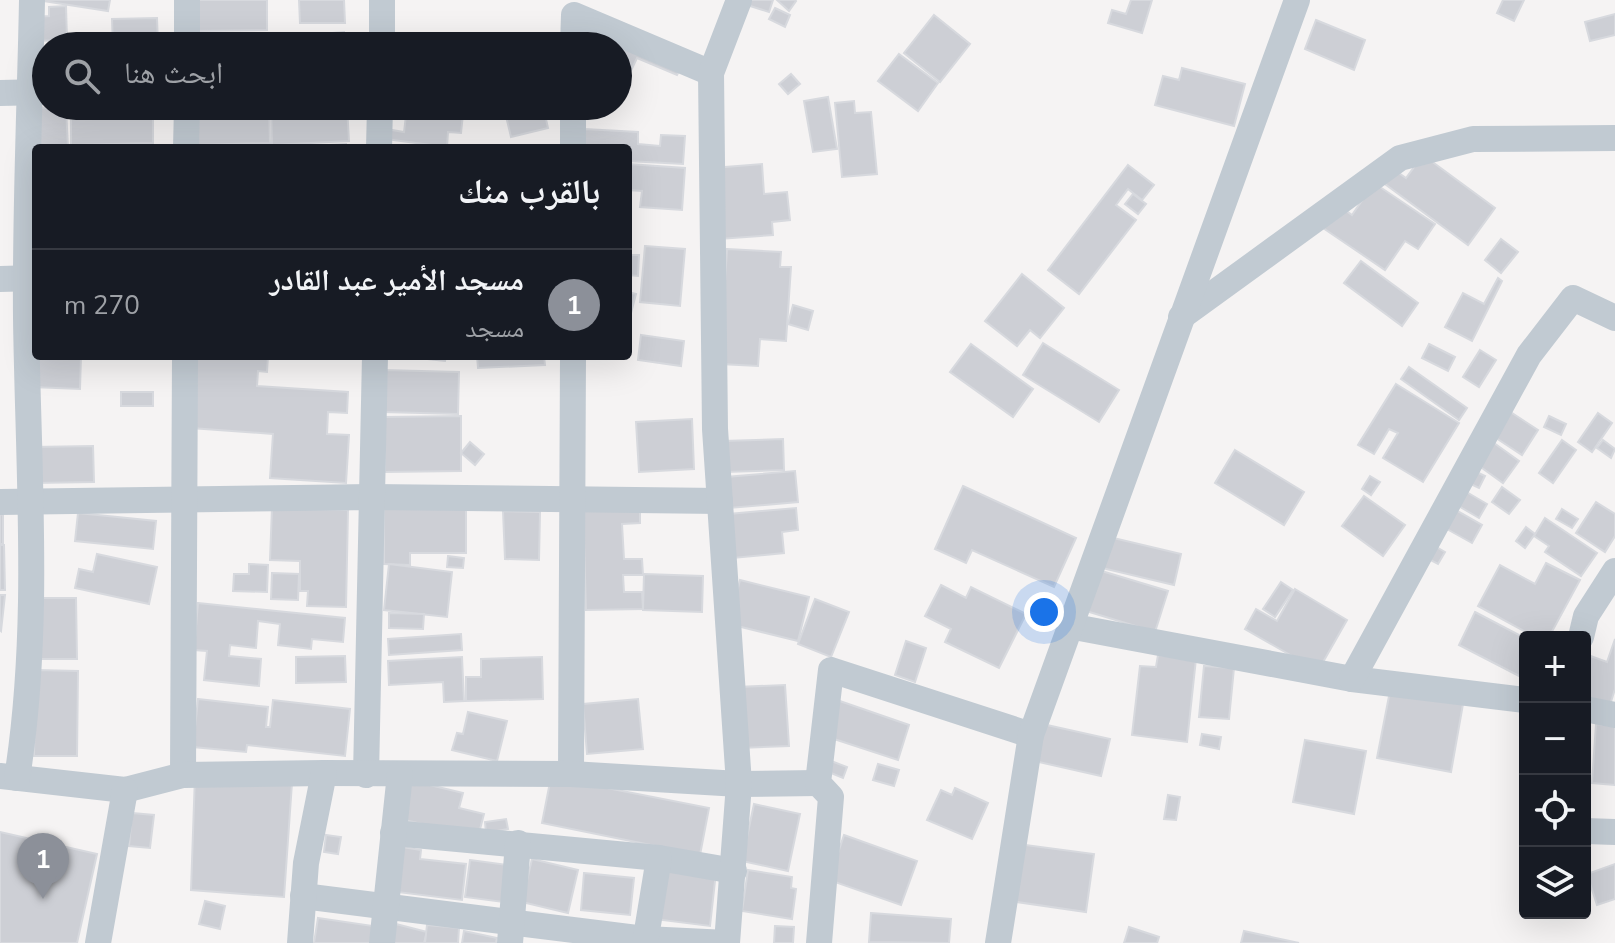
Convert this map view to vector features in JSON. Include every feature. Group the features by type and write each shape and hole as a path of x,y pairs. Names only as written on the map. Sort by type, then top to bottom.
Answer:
{"street":[{"path":"32,0 34,32"},
{"path":"187,0 187,32"},
{"path":"382,0 382,32"},
{"path":"303,896 386,907 510,932 727,943 739,784 715,429 711,73 739,0"},
{"path":"998,943 1031,735 1297,0"},
{"path":"573,32 574,15 614,32"},
{"path":"632,40 711,73"},
{"path":"0,93 32,92"},
{"path":"36,144 37,120"},
{"path":"186,144 187,120"},
{"path":"379,144 380,120"},
{"path":"573,120 573,144"},
{"path":"1181,317 1400,158 1473,139 1615,138"},
{"path":"32,251 28,706 8,777 125,790 183,775 324,773 571,774 739,784 818,783 831,797 819,943"},
{"path":"0,279 31,278"},
{"path":"1352,679 1529,355 1573,298 1615,318"},
{"path":"183,775 185,360"},
{"path":"366,775 375,360"},
{"path":"571,774 573,360"},
{"path":"0,502 373,497 720,501"},
{"path":"1582,631 1586,616 1615,571"},
{"path":"1069,626 1352,679 1519,699"},
{"path":"818,783 831,670 1031,735"},
{"path":"1591,710 1615,715"},
{"path":"300,943 306,863 324,773"},
{"path":"382,943 400,774"},
{"path":"98,943 125,790"},
{"path":"1591,831 1615,832"},
{"path":"393,833 659,858 734,871"},
{"path":"510,932 518,843"},
{"path":"645,941 659,858"}],"building":[{"path":"37,0 110,0 108,11"},
{"path":"194,0 267,0 267,30 194,31"},
{"path":"299,0 344,0 345,23 300,23"},
{"path":"748,0 773,0 769,12 747,5"},
{"path":"777,0 795,0 796,1 789,11"},
{"path":"1131,0 1152,0 1142,33 1108,23 1112,10 1126,14"},
{"path":"1503,0 1524,0 1514,21 1497,13"},
{"path":"66,6 67,32 32,32 32,41 29,41 29,17 49,16 49,7"},
{"path":"775,8 790,15 785,27 769,19"},
{"path":"1615,14 1615,35 1590,41 1585,22"},
{"path":"934,15 970,44 940,82 904,53"},
{"path":"157,18 158,32 112,32 112,19"},
{"path":"1316,20 1365,40 1354,70 1305,49"},
{"path":"591,23 612,32 587,32"},
{"path":"632,41 683,63 677,75 637,58 632,68"},
{"path":"899,54 938,83 918,111 878,81"},
{"path":"1182,68 1245,84 1234,126 1155,105 1163,76 1179,80"},
{"path":"791,74 800,84 788,94 779,84"},
{"path":"828,97 837,149 813,152 804,101"},
{"path":"854,101 855,113 871,112 877,174 842,177 835,103"},
{"path":"30,108 32,120 67,120 68,144 35,144"},
{"path":"71,120 153,120 153,143 71,144"},
{"path":"194,120 269,120 270,143 195,144"},
{"path":"271,120 348,120 349,141 272,144"},
{"path":"405,120 462,120 461,133 448,132 447,144 385,139 386,129 404,132"},
{"path":"507,120 546,120 548,128 511,137"},
{"path":"584,129 638,132 638,144 660,146 661,135 685,136 683,164 632,161 632,144 583,144"},
{"path":"1423,155 1495,208 1468,245 1385,184 1396,171 1406,178"},
{"path":"632,164 685,168 682,210 640,207 642,191 632,190"},
{"path":"762,164 764,194 787,192 790,220 772,222 773,235 719,239 713,168"},
{"path":"1128,165 1154,185 1142,200 1128,189 1116,205 1136,220 1079,294 1048,270"},
{"path":"1374,183 1435,224 1418,249 1405,241 1385,270 1323,228 1338,205 1352,215"},
{"path":"1133,194 1146,204 1138,214 1125,204"},
{"path":"1501,239 1518,252 1501,273 1485,260"},
{"path":"645,246 685,249 680,306 640,302"},
{"path":"727,249 781,252 780,267 791,267 786,341 760,339 758,366 720,364"},
{"path":"632,255 639,255 638,276 632,275"},
{"path":"1361,261 1418,303 1402,326 1344,283"},
{"path":"1022,274 1064,308 1040,338 1030,330 1017,346 985,321"},
{"path":"1498,278 1502,281 1472,341 1445,327 1463,293 1484,304"},
{"path":"793,305 813,311 808,330 788,324"},
{"path":"641,335 684,341 681,366 638,360"},
{"path":"1043,343 1119,390 1099,422 1023,375"},
{"path":"971,344 1033,389 1013,417 950,372"},
{"path":"1429,344 1455,357 1448,371 1422,358"},
{"path":"1480,350 1496,360 1479,387 1463,377"},
{"path":"35,360 81,360 80,389 32,387"},
{"path":"194,360 268,360 267,372 258,371 257,386 348,392 347,413 328,412 327,434 349,435 346,483 270,478 273,434 191,428"},
{"path":"477,360 544,360 545,365 478,368"},
{"path":"1409,367 1467,408 1459,420 1401,379"},
{"path":"383,370 459,372 458,414 383,412"},
{"path":"1396,384 1459,423 1423,482 1383,458 1398,433 1389,429 1374,454 1358,445"},
{"path":"121,392 153,392 153,406 121,406"},
{"path":"1509,411 1538,430 1522,455 1493,436"},
{"path":"1598,413 1612,423 1592,452 1578,442"},
{"path":"461,416 461,471 385,472 385,417"},
{"path":"1549,416 1566,424 1561,435 1544,427"},
{"path":"692,419 694,469 639,472 636,422"},
{"path":"1487,438 1519,461 1503,483 1471,460"},
{"path":"783,439 784,470 725,472 723,441"},
{"path":"1562,440 1576,450 1553,483 1539,473"},
{"path":"1603,440 1615,449 1611,458 1597,448"},
{"path":"470,442 484,454 475,465 461,453"},
{"path":"93,446 94,482 34,483 33,447"},
{"path":"1235,450 1304,492 1284,525 1215,483"},
{"path":"1468,468 1485,476 1479,488 1462,480"},
{"path":"795,471 798,502 729,508 726,477"},
{"path":"1370,476 1380,482 1371,495 1362,489"},
{"path":"963,486 1076,538 1054,587 972,550 966,563 935,549"},
{"path":"1458,487 1487,504 1479,518 1450,501"},
{"path":"1502,487 1520,500 1509,514 1492,502"},
{"path":"1364,496 1405,525 1383,556 1342,526"},
{"path":"1596,502 1615,514 1615,536 1605,552 1576,533"},
{"path":"1447,505 1482,525 1472,543 1436,523"},
{"path":"640,506 640,523 622,524 624,559 642,559 643,575 623,575 624,592 642,592 643,609 586,610 583,508"},
{"path":"272,508 348,510 346,607 307,606 308,591 300,591 300,561 270,560"},
{"path":"796,508 798,530 782,532 784,553 733,558 729,514"},
{"path":"384,509 466,509 466,553 410,553 410,565 384,564"},
{"path":"1562,509 1578,519 1572,528 1556,519"},
{"path":"503,511 540,512 539,560 505,559"},
{"path":"78,513 156,521 153,549 75,541"},
{"path":"0,514 3,515 3,544 0,544"},
{"path":"1545,518 1597,553 1581,576 1545,552 1549,546 1534,536"},
{"path":"1526,527 1535,534 1525,548 1516,541"},
{"path":"1105,536 1181,554 1174,585 1098,567"},
{"path":"1428,542 1445,552 1438,564 1421,555"},
{"path":"0,545 4,545 5,590 0,590"},
{"path":"97,554 157,567 149,604 75,588 79,569 93,572"},
{"path":"448,556 464,558 463,568 447,567"},
{"path":"1546,563 1580,580 1552,631 1524,631 1478,606 1500,565 1535,584"},
{"path":"249,564 268,565 267,592 233,591 234,574 249,574"},
{"path":"389,564 452,572 447,617 384,610"},
{"path":"1095,569 1168,591 1155,632 1083,610"},
{"path":"272,573 299,574 298,600 271,599"},
{"path":"644,574 703,576 702,612 643,610"},
{"path":"740,580 809,597 798,641 729,624"},
{"path":"1281,582 1293,590 1275,617 1263,609"},
{"path":"941,585 966,598 971,587 1026,614 999,668 945,642 951,629 925,616"},
{"path":"1295,589 1347,620 1318,671 1245,629 1256,609 1277,621"},
{"path":"0,595 5,595 1,631 0,630"},
{"path":"34,598 76,598 77,659 35,659"},
{"path":"815,599 849,612 831,657 798,644"},
{"path":"198,603 345,618 343,642 312,639 311,649 278,645 280,624 258,621 256,648 230,645 229,656 261,659 259,686 204,680 207,651 194,650"},
{"path":"1475,612 1519,635 1519,676 1459,645"},
{"path":"389,613 424,614 423,629 389,628"},
{"path":"461,634 462,650 389,655 388,639"},
{"path":"1615,639 1615,689 1610,705 1591,698 1591,656 1607,662"},
{"path":"906,641 926,648 915,682 895,675"},
{"path":"1158,655 1196,659 1187,742 1132,735 1140,666 1156,667"},
{"path":"345,656 346,682 296,683 296,657"},
{"path":"462,657 464,701 444,702 443,682 389,685 388,661"},
{"path":"542,657 543,699 466,701 466,677 481,677 481,659"},
{"path":"1204,666 1234,668 1229,719 1199,717"},
{"path":"35,670 78,671 77,756 34,756"},
{"path":"785,685 789,746 740,748 737,687"},
{"path":"1390,691 1463,704 1451,772 1377,758"},
{"path":"198,699 268,707 266,727 270,727 273,700 350,709 345,756 247,745 246,752 193,747"},
{"path":"638,699 643,749 587,754 583,704"},
{"path":"834,699 909,725 898,760 822,735"},
{"path":"468,712 507,721 497,761 452,750 457,733 463,734"},
{"path":"1038,723 1110,739 1101,776 1030,760"},
{"path":"1596,724 1615,726 1615,785 1592,783"},
{"path":"1202,734 1221,737 1219,749 1200,745"},
{"path":"1305,740 1366,751 1354,814 1293,802"},
{"path":"831,761 847,767 843,778 826,771"},
{"path":"878,764 899,770 894,786 873,780"},
{"path":"195,775 292,783 284,897 191,890"},
{"path":"551,777 709,808 700,855 542,823"},
{"path":"409,780 463,793 459,808 484,814 478,837 400,819"},
{"path":"955,788 988,803 972,839 927,820 941,790 952,795"},
{"path":"1168,795 1180,797 1176,820 1164,819"},
{"path":"754,804 800,814 788,871 742,861"},
{"path":"132,813 154,815 150,848 129,846"},
{"path":"506,819 508,829 486,833 485,822"},
{"path":"0,832 97,854 77,943 0,943"},
{"path":"326,835 341,837 338,854 324,852"},
{"path":"844,835 917,861 901,905 829,880"},
{"path":"1011,843 1094,854 1086,912 1003,900"},
{"path":"402,847 421,850 420,859 466,864 462,900 397,892"},
{"path":"532,859 578,870 568,913 522,902"},
{"path":"470,860 508,865 503,902 465,897"},
{"path":"1615,864 1615,899 1597,905 1591,886 1591,873"},
{"path":"660,865 716,872 710,926 654,919"},
{"path":"748,870 792,877 791,888 796,889 792,919 742,911"},
{"path":"584,873 634,878 630,915 581,910"},
{"path":"205,901 225,906 220,929 199,924"},
{"path":"871,913 951,919 949,943 869,942"},
{"path":"318,918 373,926 370,943 314,943"},
{"path":"396,924 427,932 424,943 391,943"},
{"path":"427,925 459,928 458,943 425,943"},
{"path":"775,926 794,927 793,943 774,943"},
{"path":"1129,927 1159,937 1157,943 1124,943"},
{"path":"464,931 497,938 496,943 462,943"},
{"path":"1244,931 1299,943 1241,943"}],"place":[{"name":"مسجد اﻷمير عبد القادر","path":"43,899"}]}
